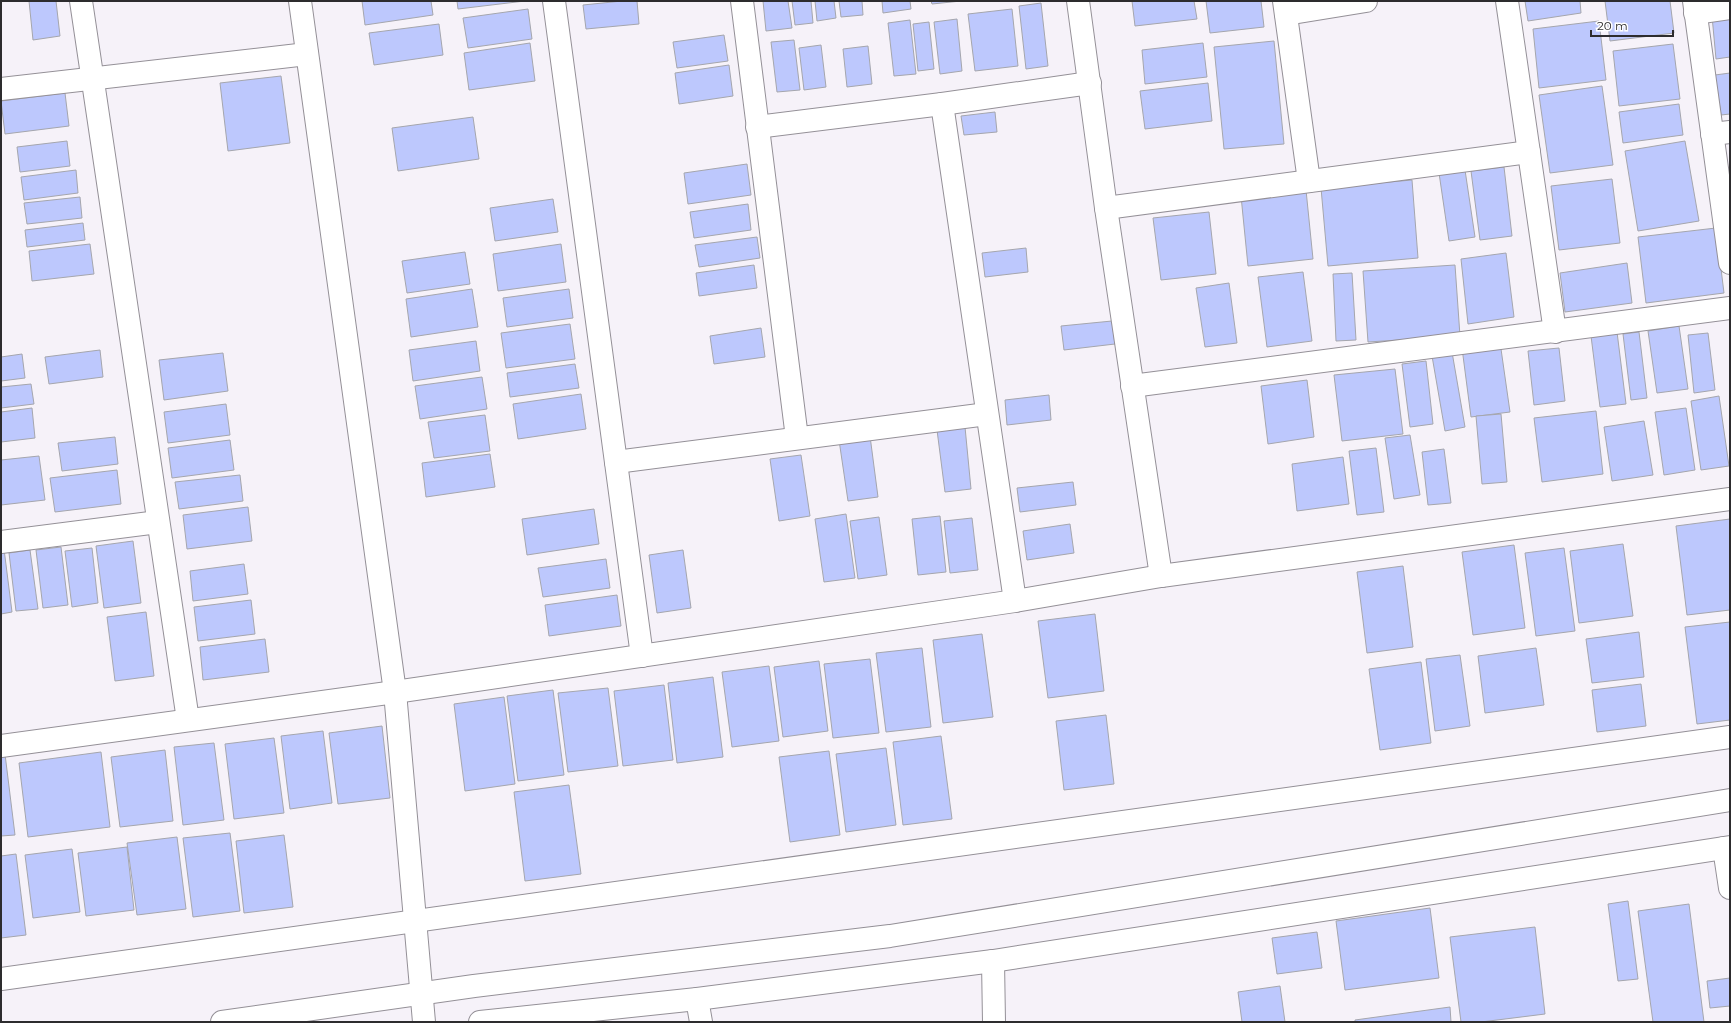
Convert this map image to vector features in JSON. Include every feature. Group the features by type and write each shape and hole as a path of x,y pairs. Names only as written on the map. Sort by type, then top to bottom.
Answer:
{"street":[{"path":"81,1 188,720"},
{"path":"300,1 395,692 424,1022"},
{"path":"554,1 642,656"},
{"path":"742,1 797,438"},
{"path":"1078,1 1106,208 1161,576"},
{"path":"1309,181 1285,8 1366,1"},
{"path":"1507,1 1555,332"},
{"path":"1730,8 1694,7 1721,133 1730,263"},
{"path":"1,89 92,77 307,54"},
{"path":"757,127 942,104 1090,83"},
{"path":"942,104 1015,601"},
{"path":"1106,208 1529,152"},
{"path":"1132,386 1730,308"},
{"path":"616,462 988,414"},
{"path":"1,746 395,692 642,656 1015,601 1161,576 1730,499"},
{"path":"1,542 158,522"},
{"path":"1,979 1730,737"},
{"path":"222,1022 481,985 890,936 1730,800"},
{"path":"480,1022 697,999 994,962 1727,848 1730,888"},
{"path":"994,962 994,1022"},
{"path":"697,999 701,1022"}],"building":[{"path":"29,1 56,1 60,36 33,40"},
{"path":"362,1 431,1 433,15 365,25"},
{"path":"457,1 525,1 458,9"},
{"path":"637,1 639,24 586,29 583,5"},
{"path":"763,1 788,1 792,28 766,31"},
{"path":"792,1 811,1 813,23 795,25"},
{"path":"815,1 834,1 836,18 817,21"},
{"path":"839,1 862,1 863,15 841,17"},
{"path":"882,1 910,1 911,9 883,13"},
{"path":"931,1 961,1 932,4"},
{"path":"1132,1 1194,1 1197,19 1135,26"},
{"path":"1206,1 1261,1 1264,27 1210,33"},
{"path":"1525,1 1580,1 1581,13 1528,21"},
{"path":"1605,1 1670,1 1674,33 1610,41"},
{"path":"1041,3 1048,66 1026,69 1019,6"},
{"path":"528,9 532,39 468,48 463,18"},
{"path":"1012,9 1018,66 975,71 968,14"},
{"path":"1730,14 1730,57 1716,59 1712,16"},
{"path":"957,19 962,71 940,74 934,22"},
{"path":"910,20 916,74 894,76 888,23"},
{"path":"1599,21 1606,80 1539,88 1533,29"},
{"path":"929,22 934,69 918,71 913,24"},
{"path":"439,24 443,55 374,65 369,33"},
{"path":"724,35 728,61 677,68 673,42"},
{"path":"794,40 800,90 777,92 771,42"},
{"path":"1274,41 1284,144 1224,149 1214,47"},
{"path":"530,43 535,81 469,90 464,53"},
{"path":"1203,43 1207,77 1145,84 1142,50"},
{"path":"1673,44 1680,99 1619,106 1613,51"},
{"path":"821,45 826,87 804,90 799,48"},
{"path":"868,46 872,84 847,87 843,49"},
{"path":"729,65 733,96 679,104 675,73"},
{"path":"1730,73 1730,114 1721,115 1715,75"},
{"path":"281,76 290,143 228,151 220,83"},
{"path":"1208,83 1212,121 1145,129 1140,91"},
{"path":"1602,86 1613,165 1550,173 1539,95"},
{"path":"65,93 69,126 5,134 1,101"},
{"path":"1679,104 1683,135 1623,143 1619,112"},
{"path":"995,112 997,132 964,135 961,116"},
{"path":"473,117 479,159 398,171 392,128"},
{"path":"67,141 70,166 20,172 17,147"},
{"path":"1685,141 1699,221 1638,231 1625,151"},
{"path":"747,164 751,195 688,204 684,173"},
{"path":"1504,167 1512,236 1480,240 1471,171"},
{"path":"76,170 78,193 24,200 21,177"},
{"path":"1465,170 1475,237 1449,241 1439,173"},
{"path":"1612,179 1620,243 1559,250 1551,186"},
{"path":"1412,180 1418,258 1328,266 1321,188"},
{"path":"1306,190 1313,259 1248,266 1241,196"},
{"path":"80,197 82,218 27,224 24,203"},
{"path":"553,199 558,232 495,241 490,208"},
{"path":"748,204 751,230 694,238 690,212"},
{"path":"1209,212 1216,274 1161,280 1153,218"},
{"path":"83,223 85,240 27,247 25,230"},
{"path":"1716,228 1724,293 1646,303 1638,237"},
{"path":"757,237 760,258 699,267 695,245"},
{"path":"90,244 94,274 32,281 29,251"},
{"path":"561,244 566,282 498,291 493,254"},
{"path":"1026,248 1028,272 985,277 982,253"},
{"path":"465,252 470,284 407,293 402,261"},
{"path":"1506,253 1514,317 1468,324 1461,259"},
{"path":"1627,263 1632,303 1565,312 1560,273"},
{"path":"754,265 757,288 699,296 696,273"},
{"path":"1455,265 1460,336 1368,342 1363,271"},
{"path":"1303,272 1312,341 1267,347 1258,277"},
{"path":"1352,273 1356,340 1336,341 1333,274"},
{"path":"1229,283 1237,343 1205,347 1196,288"},
{"path":"472,289 478,327 411,337 406,299"},
{"path":"569,289 573,318 507,327 503,298"},
{"path":"1112,321 1115,344 1064,350 1061,326"},
{"path":"570,324 575,359 506,368 501,333"},
{"path":"1679,326 1688,389 1657,393 1648,331"},
{"path":"761,328 765,357 714,364 710,336"},
{"path":"1617,332 1626,404 1600,407 1591,336"},
{"path":"1639,332 1647,398 1631,400 1623,334"},
{"path":"1708,333 1715,390 1694,393 1688,335"},
{"path":"476,341 480,371 413,381 409,350"},
{"path":"1500,342 1510,412 1471,417 1462,348"},
{"path":"1559,348 1565,401 1534,405 1528,351"},
{"path":"100,350 103,377 49,384 45,357"},
{"path":"1452,352 1465,427 1445,431 1432,356"},
{"path":"223,353 228,391 164,400 159,360"},
{"path":"22,354 25,378 1,381 1,357"},
{"path":"1426,361 1433,424 1410,427 1402,364"},
{"path":"575,364 579,388 510,397 507,373"},
{"path":"1395,369 1403,434 1342,441 1334,375"},
{"path":"482,377 487,409 420,419 415,386"},
{"path":"1307,380 1314,437 1268,444 1261,386"},
{"path":"31,384 34,404 1,408 1,387"},
{"path":"581,394 586,429 518,439 513,404"},
{"path":"1049,395 1051,420 1007,425 1005,400"},
{"path":"1719,396 1729,466 1701,470 1691,401"},
{"path":"226,404 230,435 168,443 164,412"},
{"path":"32,408 35,438 1,442 1,412"},
{"path":"1686,408 1695,470 1664,475 1655,412"},
{"path":"1596,411 1603,474 1542,482 1534,418"},
{"path":"1501,414 1507,482 1482,484 1476,416"},
{"path":"485,415 490,451 434,458 428,422"},
{"path":"1644,421 1653,475 1612,481 1604,427"},
{"path":"965,427 971,489 945,492 937,430"},
{"path":"1410,435 1420,495 1394,499 1385,438"},
{"path":"870,436 878,497 848,501 839,440"},
{"path":"115,437 118,464 62,471 58,443"},
{"path":"230,440 234,470 172,478 168,448"},
{"path":"1376,448 1384,512 1357,515 1349,451"},
{"path":"1444,449 1451,503 1428,505 1422,452"},
{"path":"490,454 495,487 426,497 422,463"},
{"path":"801,455 810,516 779,521 770,459"},
{"path":"39,456 45,500 1,505 1,460"},
{"path":"1343,457 1349,504 1297,511 1292,464"},
{"path":"117,470 121,504 55,512 50,478"},
{"path":"240,475 243,501 179,509 175,482"},
{"path":"1073,482 1076,505 1020,512 1017,488"},
{"path":"248,507 252,541 187,549 183,515"},
{"path":"594,509 599,544 527,555 522,519"},
{"path":"846,514 855,578 824,582 815,519"},
{"path":"940,516 946,572 918,575 912,519"},
{"path":"879,517 887,575 858,579 850,521"},
{"path":"972,518 978,570 950,573 944,521"},
{"path":"1730,519 1730,610 1687,615 1676,526"},
{"path":"1070,524 1074,553 1027,560 1023,531"},
{"path":"133,541 141,603 104,608 96,546"},
{"path":"1623,544 1633,616 1579,623 1570,551"},
{"path":"1514,545 1525,628 1473,635 1462,552"},
{"path":"61,547 68,605 43,608 36,550"},
{"path":"92,548 98,603 72,607 65,551"},
{"path":"1564,548 1575,631 1536,636 1525,553"},
{"path":"4,549 12,612 1,614 1,550"},
{"path":"30,550 38,609 16,611 9,553"},
{"path":"683,550 691,608 657,613 649,555"},
{"path":"606,559 610,588 543,597 538,568"},
{"path":"244,564 248,594 193,601 190,571"},
{"path":"1403,566 1413,647 1367,653 1357,572"},
{"path":"617,595 621,626 549,636 545,605"},
{"path":"251,600 255,634 198,641 194,607"},
{"path":"146,612 154,676 115,681 107,617"},
{"path":"1095,614 1104,691 1048,698 1038,621"},
{"path":"1730,622 1730,720 1697,724 1685,627"},
{"path":"1639,632 1644,677 1592,683 1586,639"},
{"path":"982,634 993,717 943,723 933,640"},
{"path":"265,639 269,672 203,680 200,647"},
{"path":"922,648 931,727 886,732 876,653"},
{"path":"1536,648 1544,705 1485,713 1478,656"},
{"path":"1460,655 1470,726 1435,731 1426,659"},
{"path":"870,659 879,733 833,738 824,664"},
{"path":"819,661 828,731 783,737 774,667"},
{"path":"1421,662 1431,743 1380,750 1369,669"},
{"path":"769,666 779,741 732,747 722,672"},
{"path":"713,677 723,757 677,763 668,683"},
{"path":"1641,684 1646,726 1597,732 1592,690"},
{"path":"664,685 673,760 623,766 614,691"},
{"path":"608,688 618,766 568,772 558,693"},
{"path":"553,690 564,775 518,781 507,696"},
{"path":"504,697 515,784 465,791 454,704"},
{"path":"1106,715 1114,784 1064,790 1056,721"},
{"path":"382,726 390,798 338,804 329,733"},
{"path":"323,731 332,803 290,809 281,736"},
{"path":"941,736 952,819 903,825 893,742"},
{"path":"274,738 284,813 234,819 225,744"},
{"path":"214,743 224,820 183,825 174,747"},
{"path":"886,748 896,825 846,832 836,754"},
{"path":"165,750 173,821 120,827 111,757"},
{"path":"829,751 840,835 790,842 779,757"},
{"path":"101,752 110,827 28,837 19,763"},
{"path":"5,754 15,835 1,836 1,755"},
{"path":"569,785 581,874 525,881 514,792"},
{"path":"230,833 240,911 193,917 183,838"},
{"path":"284,835 293,907 244,913 236,841"},
{"path":"177,837 186,909 137,915 127,843"},
{"path":"127,847 134,910 86,916 78,853"},
{"path":"72,849 80,912 33,918 25,855"},
{"path":"16,854 26,935 1,938 1,856"},
{"path":"1628,901 1638,979 1618,981 1608,904"},
{"path":"1689,904 1704,1022 1653,1022 1638,911"},
{"path":"1430,908 1439,978 1345,990 1336,921"},
{"path":"1535,927 1545,1014 1481,1022 1461,1022 1450,937"},
{"path":"1317,932 1322,968 1277,974 1272,938"},
{"path":"1730,978 1730,1006 1710,1008 1707,981"},
{"path":"1280,986 1285,1022 1242,1022 1238,992"},
{"path":"1450,1007 1451,1022 1355,1022 1355,1020"}]}
